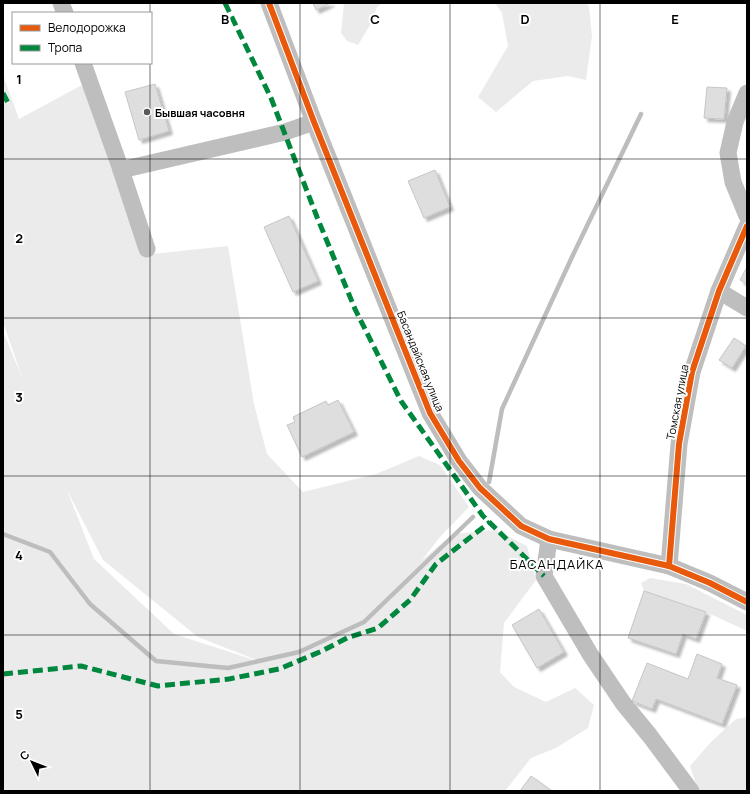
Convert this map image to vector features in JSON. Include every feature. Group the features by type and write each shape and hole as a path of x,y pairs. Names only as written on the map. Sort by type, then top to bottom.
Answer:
{"street":[{"name":"Басандайская улица","path":"269,3 314,122 430,413 459,461 480,488 521,526 550,539 669,566 710,583 747,602"},
{"path":"83,64 147,249"},
{"path":"747,93 735,122 728,153 733,182 747,216"},
{"path":"121,170 285,132 314,122"},
{"name":"Томская улица","path":"669,566 679,444 692,372 719,291 747,226"},
{"path":"719,291 747,308"},
{"path":"550,539 544,576 590,654 623,703 691,791"}],"shaded area":[{"path":"344,3 382,3 377,7 370,25 358,45 347,41 341,33"},
{"path":"495,3 585,3 589,6 592,36 586,80 568,76 533,81 496,112 478,97 508,46 502,13"},
{"path":"3,75 19,119 82,85 142,255 228,246 254,404 267,454 303,492 376,474 419,456 440,465 469,507 440,537 422,560 453,534 496,530 527,546 536,580 504,623 500,672 514,687 546,702 575,688 594,705 588,728 556,748 531,758 505,791 3,791 3,331 23,380 3,322","holes":["67,490 103,560 198,637 264,663 174,634 94,559"]},
{"path":"650,578 686,584 747,615 747,631 706,612 644,591 641,583"},
{"path":"747,717 747,791 700,791 697,787 690,766 711,742 736,719"}],"building":[{"path":"313,3 331,3 316,10"},
{"name":"Бывшая часовня","path":"155,84 169,131 139,140 125,92"},
{"path":"707,87 727,88 724,119 704,118"},
{"path":"435,170 450,207 424,218 408,181"},
{"path":"289,216 318,281 293,292 264,227"},
{"path":"747,267 747,284 740,280"},
{"path":"734,338 746,346 732,368 719,360"},
{"path":"338,400 354,432 302,457 287,425 295,422 293,417 326,401 328,405"},
{"path":"644,591 706,612 696,639 683,634 676,654 628,638"},
{"path":"539,609 564,652 537,668 512,625"},
{"path":"697,654 722,664 717,678 737,685 722,724 656,699 652,709 632,701 647,663 688,679"},
{"path":"531,776 552,791 520,791"}],"waterway":[{"path":"489,482 502,409 572,257 641,114"},
{"path":"3,534 50,552 90,604 156,661 228,668 299,652 364,622 473,517"}],"marked path":[{"path":"225,3 271,98 317,217 355,309 401,401 483,516 544,576"},
{"path":"3,93 9,105"},
{"path":"3,674 81,666 158,686 229,679 279,669 322,651 347,638 378,628 410,600 436,564 490,522"}],"cycle path":[{"path":"269,3 314,122 430,413 459,461 480,488 521,526 549,539 669,566 710,583 747,602"},
{"path":"669,566 679,444 692,372 719,291 747,226"}],"place":[{"name":"Бывшая часовня","path":"147,112"}],"district":[{"name":"БАСАНДАЙКА","path":"557,564"}]}
